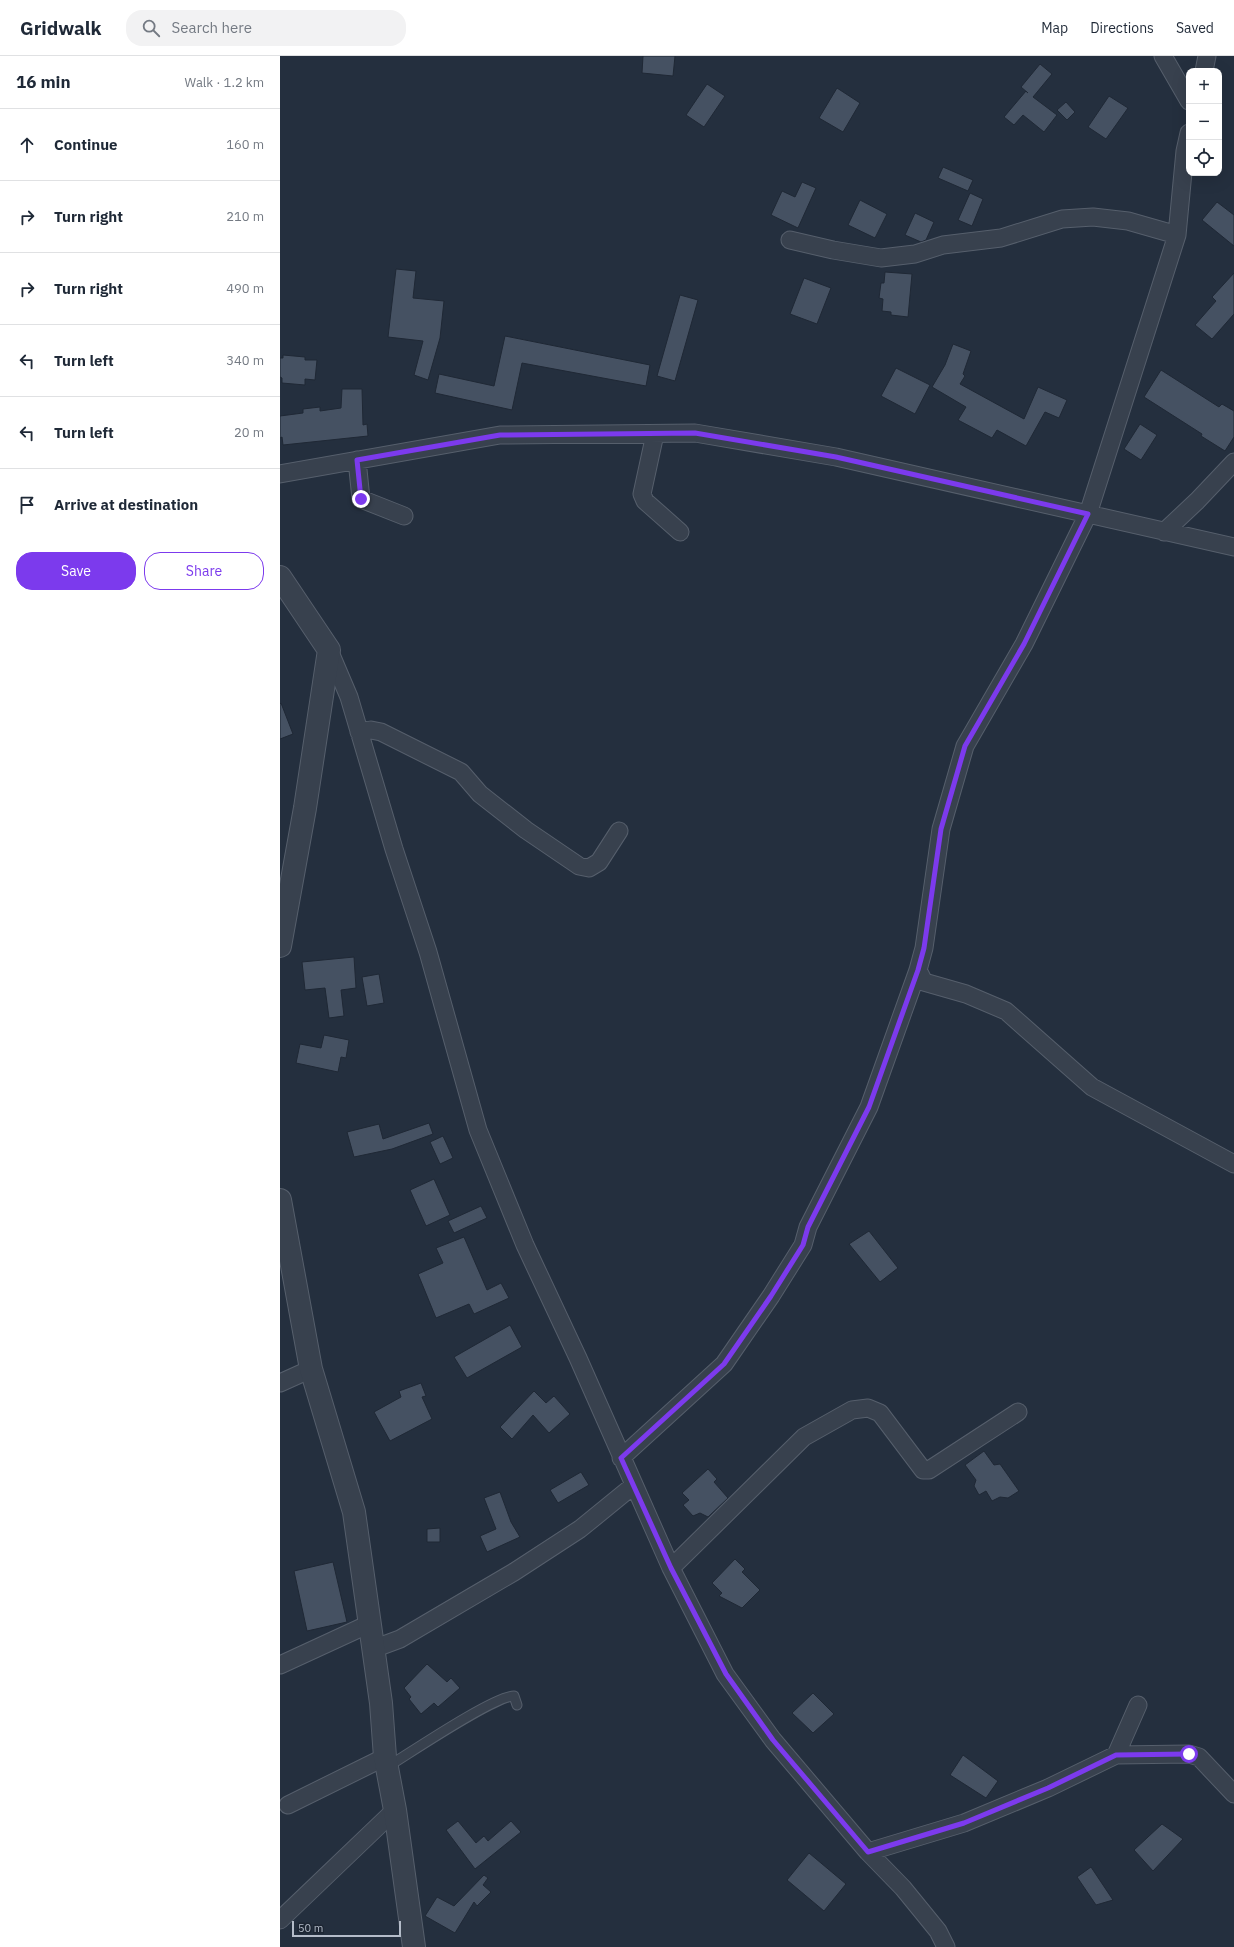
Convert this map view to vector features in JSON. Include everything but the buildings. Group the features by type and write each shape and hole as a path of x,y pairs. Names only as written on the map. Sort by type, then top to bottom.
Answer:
{"street":[{"path":"1163,56 1186,96"},
{"path":"1205,68 1207,56"},
{"path":"621,1458 724,1364 771,1296 803,1245 808,1227 869,1107 918,970 924,948 941,829 965,746 1024,644 1088,514 1177,235 1185,151 1187,140"},
{"path":"790,240 833,250 881,258 915,254 944,245 1001,238 1062,219 1093,217 1128,221 1177,235"},
{"path":"280,474 500,435 695,433 836,457 1234,547"},
{"path":"655,434 642,494 645,501 680,532"},
{"path":"357,460 361,499 404,516"},
{"path":"1164,532 1197,501 1234,462"},
{"path":"280,576 329,650 349,697 394,849 428,952 478,1130 525,1245 578,1358 671,1568 726,1674 773,1740 868,1852 904,1888 938,1931 946,1947"},
{"path":"280,946 305,808 329,650"},
{"path":"359,732 371,730 381,732 461,772 480,794 526,830 579,866 589,868 598,862 620,831"},
{"path":"918,970 924,982 966,994 1006,1011 1092,1087 1234,1164"},
{"path":"280,1200 311,1369 354,1512 368,1600 369,1624 381,1703 386,1762 395,1810 414,1947"},
{"path":"280,1382 311,1369"},
{"path":"671,1568 804,1437 852,1410 868,1408 880,1413 923,1470 929,1470 1018,1412"},
{"path":"373,1649 400,1639 514,1572 580,1529 634,1485"},
{"path":"280,1665 369,1624"},
{"path":"1116,1755 1138,1705"},
{"path":"868,1852 964,1823 1048,1788 1116,1755 1189,1754 1199,1757 1234,1794"},
{"path":"288,1805 386,1762"},
{"path":"280,1920 395,1810"}],"lane":[{"path":"386,1762 483,1708 508,1696 514,1696 517,1705"}],"route":[{"path":"361,499 357,460 500,435 695,433 836,457 1088,514 1024,644 965,746 941,829 924,948 918,970 869,1107 808,1227 803,1245 750,1328 724,1364 700,1388 621,1458 671,1568 726,1674 773,1740 868,1852 964,1823 1006,1804 1048,1788 1116,1755 1189,1754"}]}
